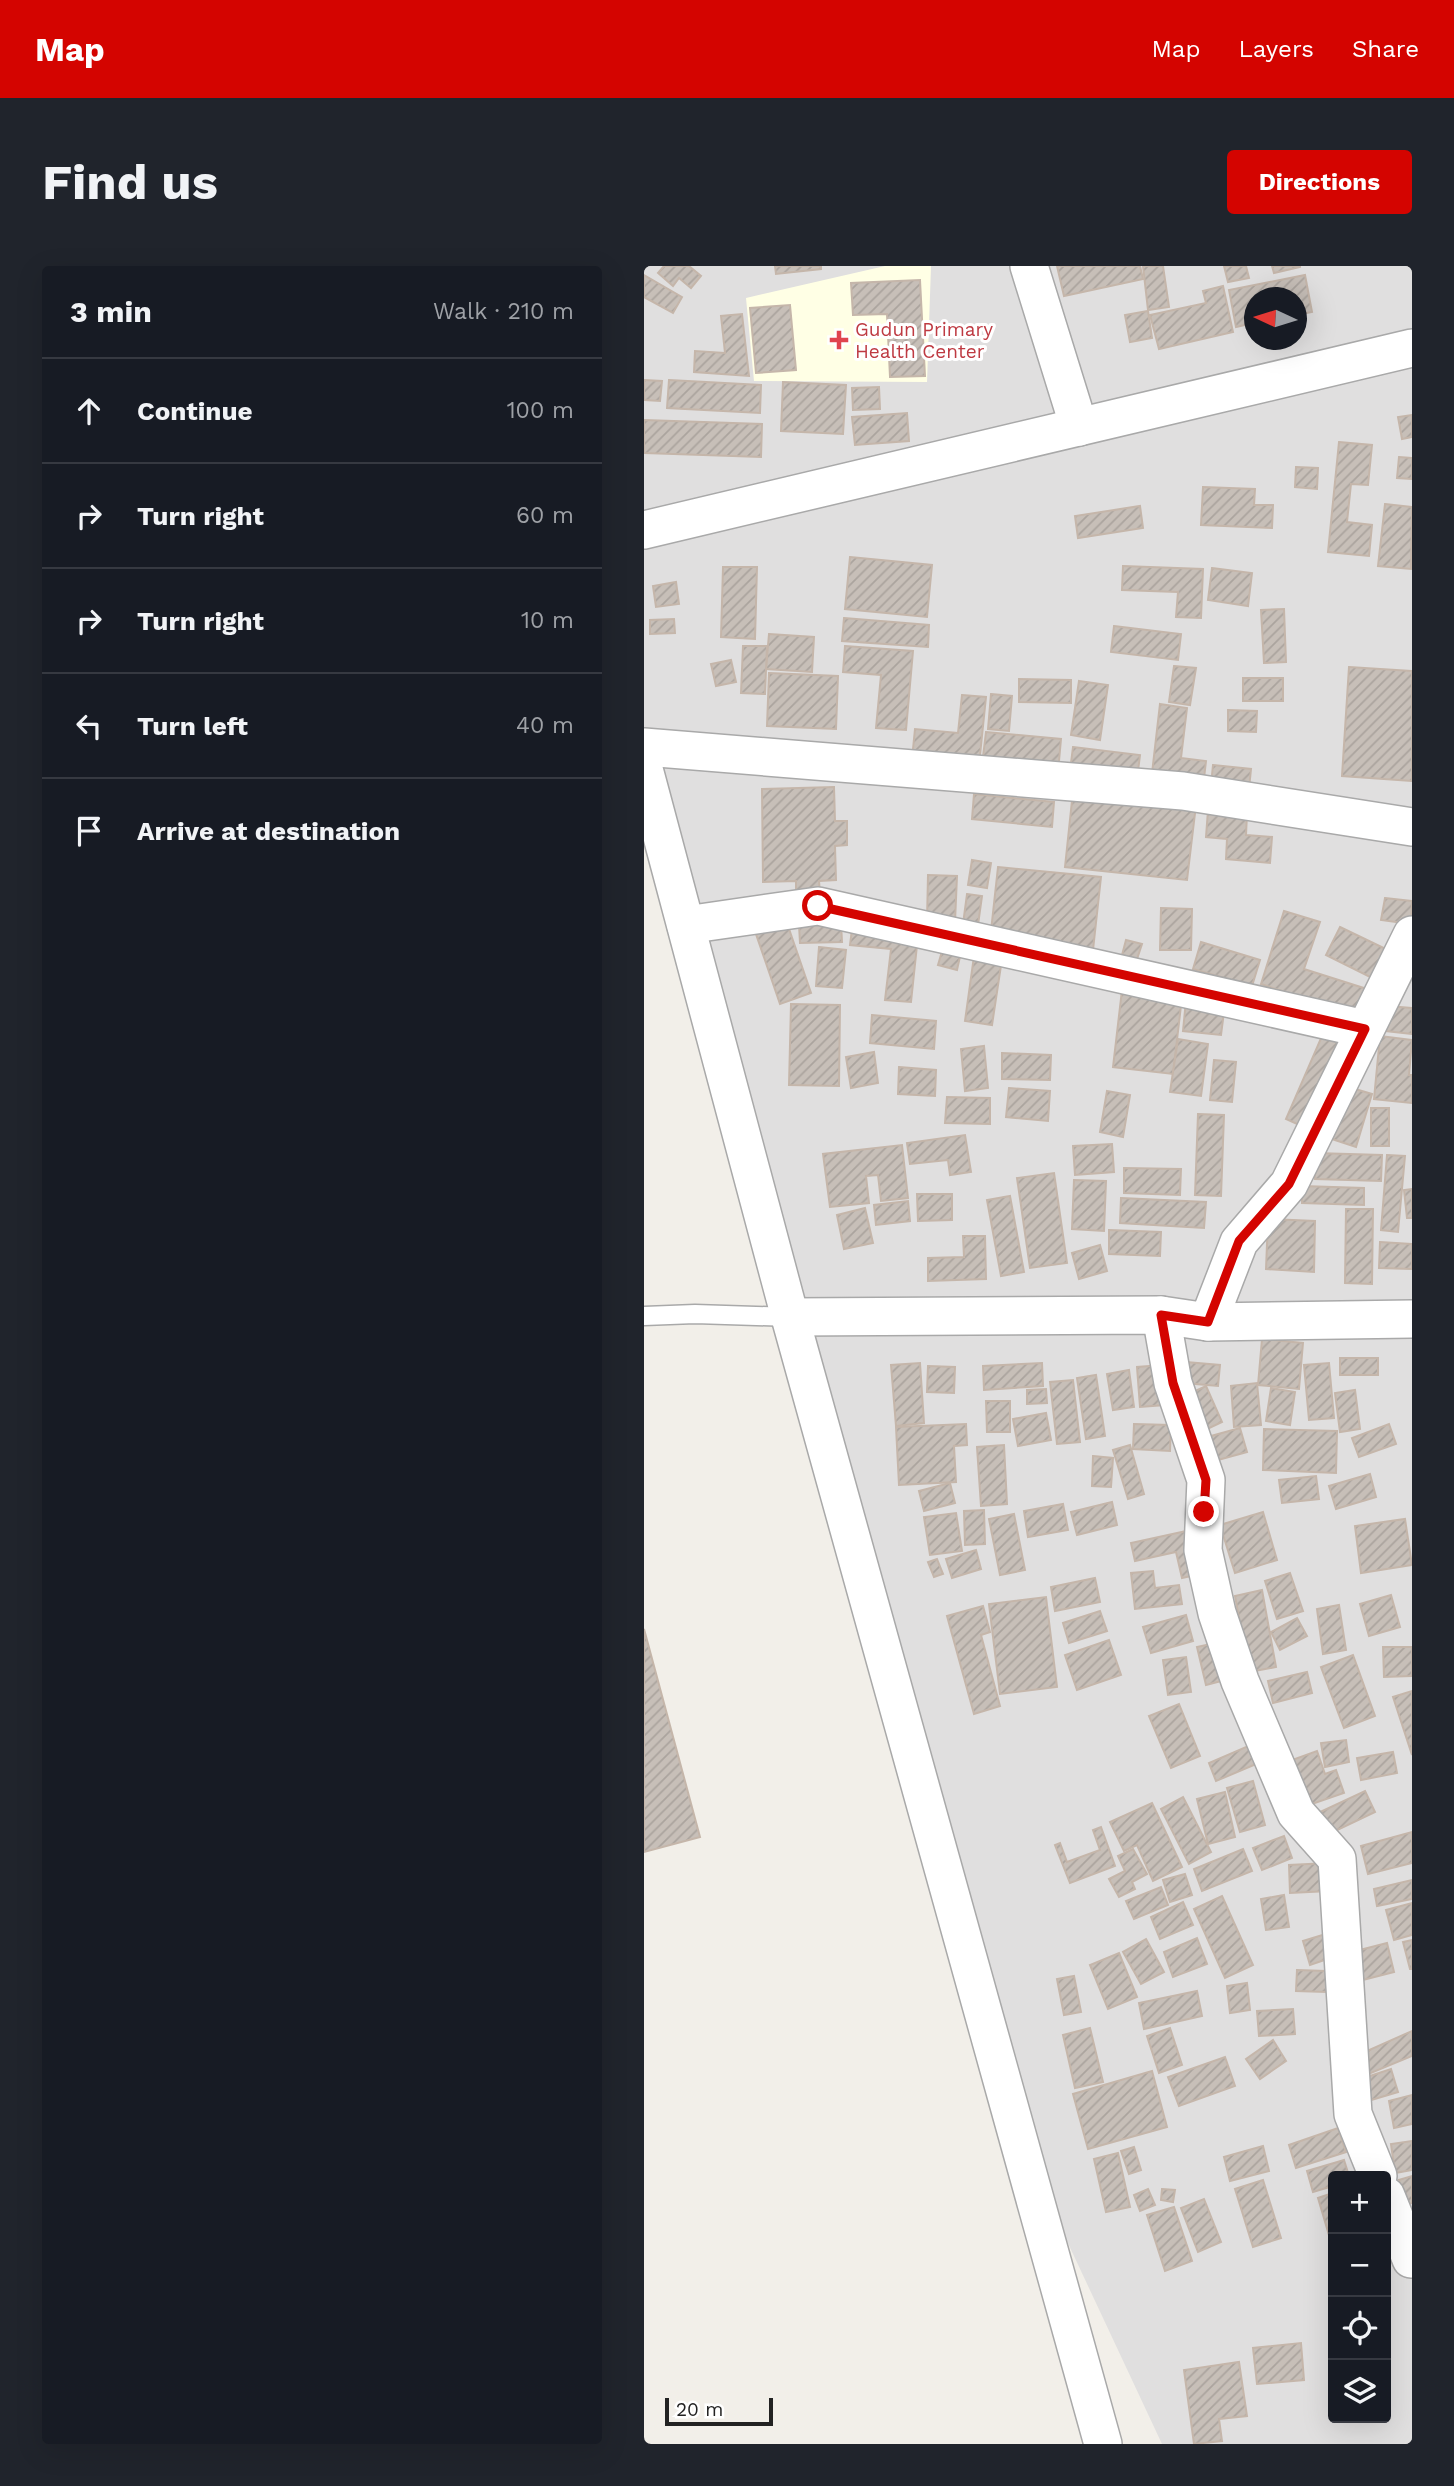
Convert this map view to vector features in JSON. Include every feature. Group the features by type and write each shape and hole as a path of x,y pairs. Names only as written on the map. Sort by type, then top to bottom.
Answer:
{"street":[{"path":"1029,266 1079,427"},
{"path":"644,530 1412,348"},
{"path":"644,747 1183,791 1412,827"},
{"path":"644,769 790,1317 1103,2444"},
{"path":"686,925 818,906 1365,1029"},
{"path":"1208,1322 1239,1241 1289,1184 1412,934"},
{"path":"790,1317 1161,1315 1208,1322 1412,1319"},
{"path":"1161,1315 1173,1383 1206,1480 1203,1550 1208,1582 1225,1636 1240,1681 1296,1813 1337,1859 1353,2114 1376,2171"},
{"path":"1391,2209 1411,2259"}],"lane":[{"path":"644,1316 695,1314 790,1317"}],"shaded area":[{"path":"644,266 1412,266 1412,2444 1162,2444 1052,2209 644,732"},
{"name":"Gudun Primary Health Center","path":"885,266 931,266 927,382 754,381 746,298"}],"building":[{"path":"664,266 689,266 701,276 691,288 679,278 673,286 658,273"},
{"path":"775,266 821,266 821,269 776,274"},
{"path":"1057,266 1140,266 1143,279 1064,296"},
{"path":"1143,266 1163,266 1169,307 1148,310"},
{"path":"1224,266 1246,266 1249,278 1228,282"},
{"path":"1272,266 1300,266 1300,267 1274,273"},
{"path":"644,275 682,297 673,313 644,297"},
{"path":"1305,275 1312,312 1307,313 1307,287 1244,287"},
{"path":"920,280 925,376 890,377 887,314 853,315 851,283"},
{"path":"1223,286 1233,332 1159,349 1150,315 1206,303 1203,291"},
{"path":"1244,287 1244,325 1236,327 1229,290"},
{"path":"790,305 796,370 756,373 750,308"},
{"path":"1148,311 1152,338 1130,342 1125,315"},
{"path":"742,314 749,376 694,372 695,351 725,353 721,316"},
{"path":"644,380 662,381 660,401 644,400"},
{"path":"669,380 761,385 760,413 667,408"},
{"path":"783,382 846,385 843,434 781,431"},
{"path":"879,387 880,409 853,410 852,388"},
{"path":"907,413 909,441 855,445 852,417"},
{"path":"1412,415 1412,437 1402,439 1398,417"},
{"path":"644,420 762,424 761,457 644,453"},
{"path":"1339,442 1372,445 1368,485 1351,484 1347,522 1372,525 1369,556 1328,552"},
{"path":"1399,457 1412,458 1412,479 1397,478"},
{"path":"1296,467 1318,468 1317,489 1295,487"},
{"path":"1203,487 1255,489 1254,505 1273,505 1272,528 1201,525"},
{"path":"1385,504 1412,507 1411,569 1378,566"},
{"path":"1140,506 1143,528 1078,538 1075,516"},
{"path":"850,557 932,565 927,617 845,609"},
{"path":"1123,566 1203,569 1201,618 1176,617 1178,592 1122,590"},
{"path":"723,567 757,567 755,639 721,637"},
{"path":"1212,568 1252,573 1248,606 1208,600"},
{"path":"676,582 679,604 656,607 653,586"},
{"path":"1284,609 1286,662 1264,663 1261,610"},
{"path":"844,618 929,625 928,647 842,641"},
{"path":"674,619 675,633 650,634 650,620"},
{"path":"1114,626 1181,634 1178,660 1111,652"},
{"path":"769,634 814,637 812,672 766,669"},
{"path":"743,646 767,646 765,694 741,693"},
{"path":"845,646 913,651 906,730 876,728 881,675 843,672"},
{"path":"731,660 736,682 716,686 711,664"},
{"path":"1174,666 1196,668 1190,705 1169,702"},
{"path":"1349,667 1412,671 1412,781 1342,776"},
{"path":"769,673 838,676 836,729 767,726"},
{"path":"1243,678 1283,678 1283,701 1243,701"},
{"path":"1019,679 1071,680 1071,703 1019,702"},
{"path":"1079,681 1108,685 1100,740 1071,735"},
{"path":"991,694 1012,696 1009,731 988,729"},
{"path":"962,695 986,697 979,765 912,759 915,729 958,733"},
{"path":"1160,704 1187,708 1181,758 1206,761 1203,787 1151,782"},
{"path":"1228,710 1257,711 1256,732 1228,731"},
{"path":"986,732 1061,739 1058,772 982,765"},
{"path":"1073,747 1140,755 1137,779 1070,771"},
{"path":"1213,765 1251,769 1249,789 1211,785"},
{"path":"834,787 835,821 847,821 847,845 835,846 836,880 819,881 820,893 796,893 796,881 763,882 762,789"},
{"path":"1073,791 1196,805 1187,880 1065,867"},
{"path":"974,794 1054,802 1052,827 972,819"},
{"path":"1208,810 1247,814 1246,835 1272,837 1270,863 1226,859 1227,839 1206,837"},
{"path":"972,860 991,863 987,888 968,885"},
{"path":"998,867 1101,877 1093,950 990,940"},
{"path":"928,875 957,876 955,922 927,921"},
{"path":"967,894 982,896 978,925 963,924"},
{"path":"1385,898 1412,901 1411,924 1381,920"},
{"path":"1161,908 1192,909 1191,950 1160,950"},
{"path":"1284,911 1320,922 1304,969 1370,990 1361,1017 1261,984"},
{"path":"787,923 811,993 780,1004 756,934"},
{"path":"841,923 842,942 800,943 799,925"},
{"path":"1340,927 1392,952 1378,981 1326,955"},
{"path":"852,929 918,936 911,1002 885,1000 891,949 850,945"},
{"path":"1126,940 1142,944 1137,959 1122,955"},
{"path":"1201,942 1260,960 1252,986 1193,969"},
{"path":"819,947 846,950 842,988 816,986"},
{"path":"943,948 961,952 957,970 938,965"},
{"path":"974,956 1002,959 992,1025 965,1021"},
{"path":"1122,990 1182,997 1173,1074 1113,1067"},
{"path":"1186,1000 1225,1004 1221,1035 1183,1031"},
{"path":"791,1004 840,1005 839,1086 789,1085"},
{"path":"1388,1006 1412,1008 1412,1034 1386,1031"},
{"path":"872,1015 936,1021 934,1049 870,1043"},
{"path":"1325,1029 1346,1038 1308,1129 1286,1119"},
{"path":"1380,1036 1412,1040 1409,1075 1412,1075 1412,1103 1374,1099"},
{"path":"1178,1039 1208,1044 1201,1096 1170,1092"},
{"path":"984,1046 988,1088 965,1091 961,1049"},
{"path":"874,1052 878,1083 851,1088 846,1057"},
{"path":"1002,1053 1051,1055 1050,1080 1002,1079"},
{"path":"1214,1060 1236,1062 1232,1102 1210,1100"},
{"path":"899,1067 936,1070 935,1096 898,1094"},
{"path":"1345,1086 1372,1094 1356,1147 1329,1138"},
{"path":"1009,1088 1050,1091 1048,1121 1006,1117"},
{"path":"1107,1091 1130,1095 1123,1137 1100,1132"},
{"path":"947,1097 990,1098 990,1124 945,1123"},
{"path":"1371,1108 1389,1108 1389,1146 1371,1146"},
{"path":"1198,1114 1224,1115 1221,1196 1195,1195"},
{"path":"965,1135 971,1172 950,1175 948,1160 910,1164 907,1143"},
{"path":"1112,1144 1114,1172 1075,1175 1073,1146"},
{"path":"902,1145 908,1198 881,1201 878,1175 866,1176 869,1203 830,1207 823,1154"},
{"path":"1315,1153 1382,1155 1381,1181 1315,1179"},
{"path":"1387,1155 1405,1156 1398,1232 1381,1230"},
{"path":"1124,1168 1181,1169 1180,1195 1124,1193"},
{"path":"1054,1173 1067,1263 1030,1268 1017,1178"},
{"path":"1074,1180 1106,1181 1104,1231 1072,1229"},
{"path":"1302,1186 1364,1188 1364,1205 1302,1203"},
{"path":"1412,1189 1412,1218 1407,1218 1404,1190"},
{"path":"917,1194 952,1194 952,1220 918,1221"},
{"path":"1010,1196 1024,1272 1001,1276 987,1200"},
{"path":"1121,1198 1206,1202 1204,1228 1120,1223"},
{"path":"908,1201 910,1221 876,1225 874,1205"},
{"path":"865,1208 873,1243 844,1249 837,1215"},
{"path":"1346,1209 1373,1209 1372,1284 1345,1283"},
{"path":"1268,1219 1315,1221 1314,1272 1266,1269"},
{"path":"1109,1230 1161,1232 1160,1256 1109,1254"},
{"path":"963,1236 985,1236 986,1279 928,1281 928,1258 964,1257"},
{"path":"1380,1242 1412,1244 1412,1269 1379,1268"},
{"path":"1100,1245 1107,1271 1079,1279 1072,1253"},
{"path":"1262,1339 1303,1343 1299,1389 1258,1385"},
{"path":"1340,1358 1378,1358 1378,1375 1340,1375"},
{"path":"1186,1362 1220,1365 1218,1386 1184,1383"},
{"path":"920,1363 924,1423 896,1426 891,1365"},
{"path":"1042,1363 1043,1386 984,1390 983,1366"},
{"path":"1329,1363 1334,1418 1309,1420 1304,1365"},
{"path":"1162,1365 1165,1405 1140,1407 1137,1367"},
{"path":"928,1366 955,1367 954,1393 927,1392"},
{"path":"1129,1370 1134,1407 1113,1410 1107,1374"},
{"path":"1096,1375 1105,1436 1086,1439 1077,1378"},
{"path":"1073,1380 1080,1442 1057,1444 1050,1382"},
{"path":"1257,1383 1261,1425 1234,1427 1231,1386"},
{"path":"1206,1386 1222,1422 1201,1432 1184,1396"},
{"path":"1271,1388 1295,1392 1290,1425 1266,1421"},
{"path":"1046,1389 1047,1403 1027,1404 1027,1390"},
{"path":"1355,1390 1360,1429 1340,1432 1335,1393"},
{"path":"986,1401 1010,1401 1010,1432 987,1432"},
{"path":"1046,1413 1051,1440 1018,1446 1013,1419"},
{"path":"966,1424 967,1445 954,1446 956,1482 899,1485 896,1427"},
{"path":"1134,1424 1171,1425 1170,1451 1133,1449"},
{"path":"1389,1424 1396,1444 1359,1457 1352,1438"},
{"path":"1240,1428 1247,1452 1207,1463 1200,1439"},
{"path":"1264,1429 1337,1431 1336,1473 1263,1470"},
{"path":"1004,1445 1007,1504 981,1506 977,1447"},
{"path":"1130,1445 1144,1494 1128,1499 1113,1450"},
{"path":"1093,1456 1113,1458 1111,1487 1092,1486"},
{"path":"1370,1474 1376,1497 1336,1509 1329,1486"},
{"path":"1316,1476 1319,1499 1282,1503 1279,1480"},
{"path":"950,1483 955,1503 924,1511 919,1491"},
{"path":"1112,1502 1117,1525 1077,1535 1071,1512"},
{"path":"1063,1504 1068,1530 1028,1537 1024,1511"},
{"path":"984,1510 985,1544 965,1545 964,1511"},
{"path":"1263,1512 1277,1560 1235,1573 1220,1525"},
{"path":"956,1513 962,1551 930,1555 924,1517"},
{"path":"1014,1514 1025,1570 1000,1575 989,1519"},
{"path":"1405,1519 1412,1565 1361,1573 1355,1526"},
{"path":"1191,1530 1200,1574 1182,1578 1176,1552 1135,1561 1131,1543"},
{"path":"976,1550 981,1569 952,1578 946,1559"},
{"path":"937,1559 943,1574 934,1577 928,1562"},
{"path":"1153,1571 1155,1588 1179,1585 1182,1604 1135,1609 1131,1573"},
{"path":"1290,1573 1303,1611 1277,1619 1265,1581"},
{"path":"1095,1578 1100,1602 1055,1611 1051,1587"},
{"path":"1262,1590 1276,1667 1249,1672 1235,1596"},
{"path":"1391,1595 1400,1627 1369,1636 1360,1604"},
{"path":"1046,1597 1057,1687 1000,1694 989,1604"},
{"path":"1339,1605 1346,1650 1323,1654 1317,1609"},
{"path":"983,1606 990,1632 981,1635 1000,1706 974,1714 947,1616"},
{"path":"1100,1611 1107,1631 1069,1643 1063,1623"},
{"path":"1186,1615 1193,1641 1151,1653 1143,1627"},
{"path":"1297,1618 1307,1636 1280,1650 1271,1632"},
{"path":"644,1629 700,1837 644,1852"},
{"path":"1109,1640 1121,1675 1077,1690 1065,1655"},
{"path":"1220,1642 1229,1679 1206,1685 1197,1647"},
{"path":"1383,1647 1412,1647 1412,1676 1384,1677"},
{"path":"1353,1655 1375,1716 1344,1728 1321,1667"},
{"path":"1186,1657 1191,1692 1168,1695 1163,1660"},
{"path":"1307,1672 1312,1693 1273,1703 1268,1681"},
{"path":"1412,1691 1412,1755 1393,1697"},
{"path":"1179,1704 1200,1756 1171,1768 1149,1716"},
{"path":"1346,1740 1349,1762 1325,1767 1321,1743"},
{"path":"1253,1744 1261,1762 1216,1781 1209,1763"},
{"path":"1317,1751 1325,1774 1336,1770 1344,1793 1309,1805 1292,1760"},
{"path":"1393,1752 1397,1773 1361,1780 1357,1758"},
{"path":"1253,1781 1265,1825 1240,1832 1227,1788"},
{"path":"1365,1791 1375,1812 1329,1834 1318,1813"},
{"path":"1225,1792 1235,1837 1208,1844 1197,1799"},
{"path":"1183,1797 1211,1852 1189,1864 1161,1809"},
{"path":"1152,1803 1182,1867 1153,1881 1137,1845 1124,1851 1110,1822"},
{"path":"1101,1827 1115,1866 1070,1883 1055,1845 1060,1843 1067,1862 1100,1850 1093,1830"},
{"path":"1412,1832 1412,1863 1368,1874 1361,1846"},
{"path":"1284,1836 1292,1858 1262,1870 1253,1848"},
{"path":"1133,1849 1147,1874 1132,1882 1135,1889 1119,1897 1109,1879 1125,1871 1118,1856"},
{"path":"1243,1849 1252,1871 1202,1891 1194,1869"},
{"path":"1328,1863 1329,1891 1290,1893 1289,1865"},
{"path":"1185,1874 1192,1895 1170,1902 1163,1880"},
{"path":"1412,1880 1412,1899 1377,1906 1374,1889"},
{"path":"1161,1887 1168,1905 1134,1919 1126,1901"},
{"path":"1284,1895 1289,1927 1266,1930 1261,1899"},
{"path":"1222,1896 1253,1965 1225,1978 1194,1909"},
{"path":"1183,1902 1193,1925 1160,1939 1151,1917"},
{"path":"1412,1903 1412,1935 1394,1940 1386,1910"},
{"path":"1329,1933 1336,1956 1310,1965 1303,1941"},
{"path":"1197,1938 1207,1964 1173,1977 1164,1952"},
{"path":"1146,1939 1164,1972 1141,1984 1123,1952"},
{"path":"1412,1940 1412,1969 1410,1969 1403,1942"},
{"path":"1387,1943 1394,1972 1355,1982 1348,1953"},
{"path":"1119,1953 1137,1997 1108,2009 1090,1965"},
{"path":"1297,1970 1326,1971 1326,1992 1296,1991"},
{"path":"1074,1976 1081,2012 1064,2015 1057,1979"},
{"path":"1247,1983 1250,2010 1230,2013 1227,1986"},
{"path":"1197,1991 1202,2016 1144,2029 1139,2003"},
{"path":"1293,2009 1295,2034 1259,2036 1257,2011"},
{"path":"1090,2028 1103,2082 1075,2088 1063,2035"},
{"path":"1170,2028 1182,2065 1159,2073 1147,2036"},
{"path":"1412,2031 1412,2056 1366,2075 1358,2055"},
{"path":"1273,2040 1286,2061 1260,2079 1246,2059"},
{"path":"1225,2057 1235,2086 1179,2106 1168,2077"},
{"path":"1391,2069 1398,2092 1368,2101 1361,2079"},
{"path":"1152,2071 1167,2127 1088,2149 1073,2094"},
{"path":"1412,2095 1412,2124 1394,2128 1389,2101"},
{"path":"1338,2128 1346,2152 1296,2168 1289,2145"},
{"path":"1412,2141 1412,2170 1395,2173 1391,2144"},
{"path":"1263,2146 1269,2171 1230,2181 1224,2157"},
{"path":"1134,2147 1141,2170 1129,2174 1121,2151"},
{"path":"1118,2153 1130,2207 1106,2212 1094,2159"},
{"path":"1344,2160 1347,2171 1328,2171 1328,2188 1313,2192 1307,2171"},
{"path":"1412,2176 1412,2203 1406,2204 1399,2180"},
{"path":"1263,2180 1281,2238 1253,2247 1235,2189"},
{"path":"1148,2189 1155,2205 1140,2211 1134,2195"},
{"path":"1162,2189 1175,2190 1173,2202 1161,2200"},
{"path":"1328,2195 1328,2232 1318,2198"},
{"path":"1204,2199 1221,2242 1198,2252 1181,2208"},
{"path":"1174,2207 1192,2261 1165,2271 1147,2215"},
{"path":"1301,2343 1304,2380 1257,2384 1253,2348"},
{"path":"1239,2362 1247,2416 1219,2419 1222,2441 1194,2444 1184,2370"}],"place":[{"name":"Gudun Primary Health Center","path":"839,340"}],"route":[{"path":"818,906 1365,1029 1289,1184 1239,1241 1208,1322 1161,1315 1173,1383 1206,1480 1204,1512"}]}
